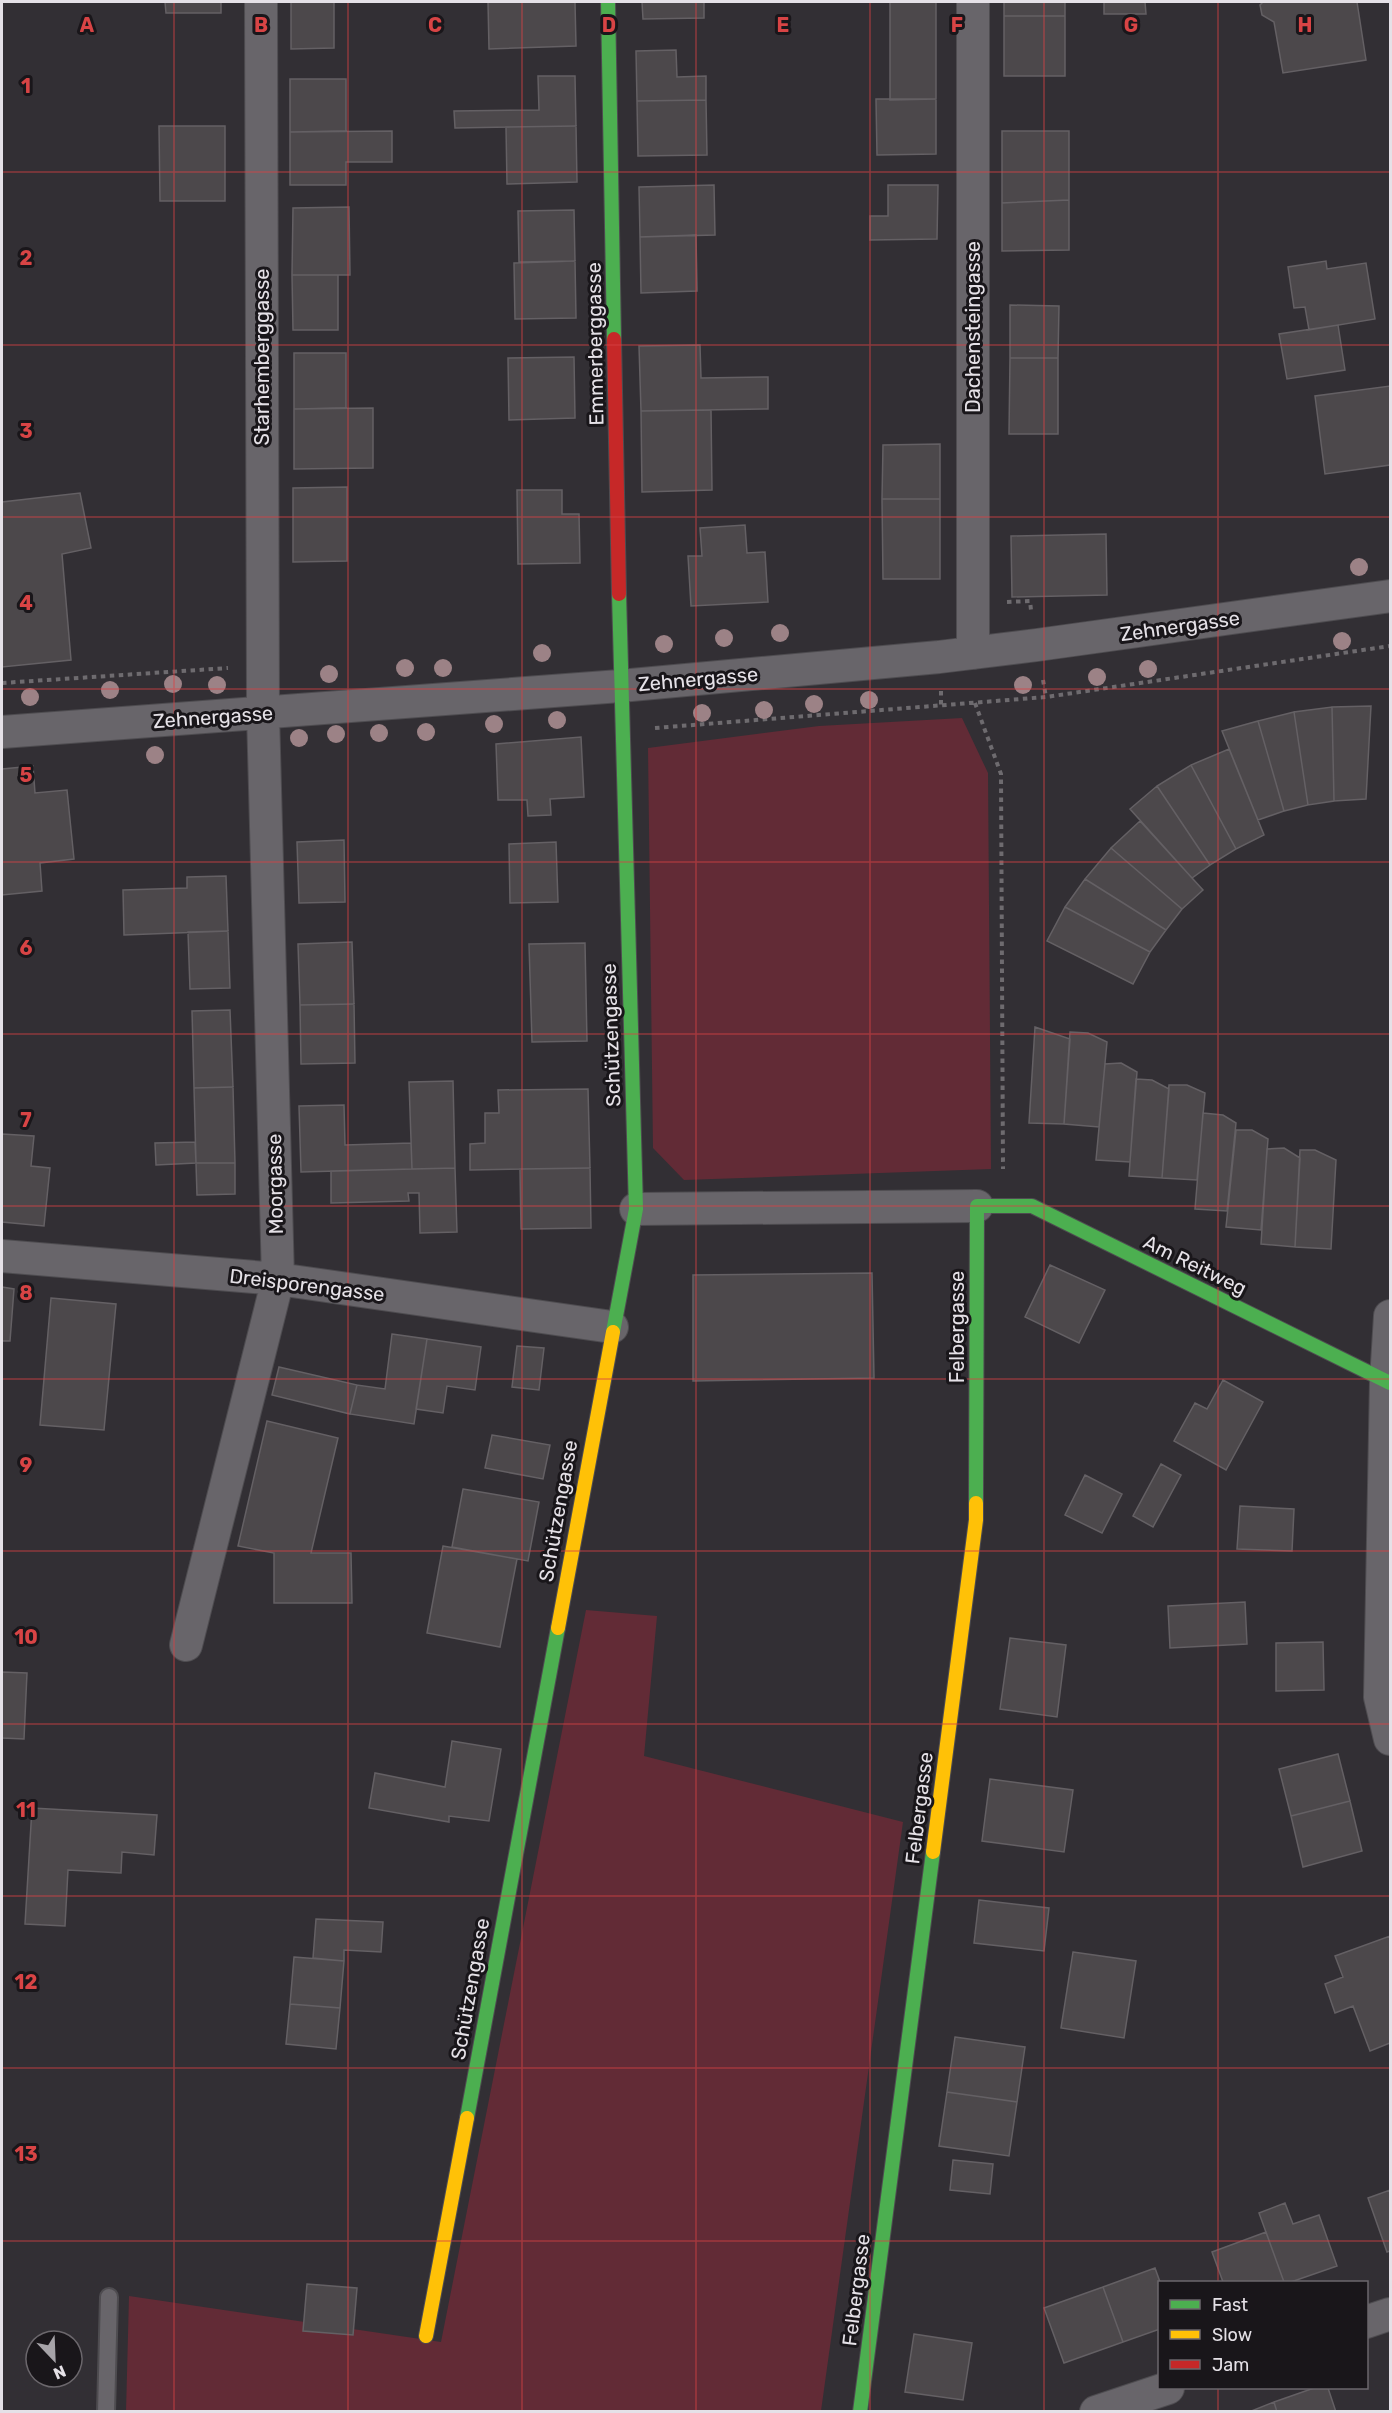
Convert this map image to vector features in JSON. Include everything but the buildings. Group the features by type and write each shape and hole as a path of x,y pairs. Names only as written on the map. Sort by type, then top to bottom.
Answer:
{"street":[{"name":"Starhemberggasse","path":"261,2 263,713"},
{"name":"Emmerberggasse","path":"608,2 620,686"},
{"name":"Dachensteingasse","path":"973,2 974,653"},
{"name":"Zehnergasse","path":"2,732 620,686 974,653 1390,596"},
{"name":"Schützengasse","path":"426,2336 612,1327 636,1209 620,686"},
{"name":"Moorgasse","path":"186,1645 278,1279 263,713"},
{"path":"636,1209 990,1206"},
{"name":"Am Reitweg","path":"990,1206 1032,1206 1388,1382"},
{"name":"Felbergasse","path":"860,2412 976,1520 990,1206"},
{"name":"Dreisporengasse","path":"2,1256 278,1279 612,1327"},
{"path":"1390,1316 1380,1697 1390,1739"},
{"path":"1368,2321 1390,2314"},
{"path":"1096,2412 1151,2399"}],"lane":[{"path":"106,2412 109,2297"}],"path":[{"path":"621,731 1046,697 1390,646"},
{"path":"2,683 263,665"},
{"path":"975,703 1001,774 990,1206"}],"shaded area":[{"path":"962,718 988,773 991,1169 684,1180 653,1148 648,748 819,726"},
{"path":"586,1610 657,1616 644,1756 903,1822 821,2411 126,2412 129,2296 441,2342"}],"traffic: fast":[{"path":"608,2 614,339"},
{"path":"613,1332 636,1209 619,594"},
{"path":"976,1503 977,1206 1032,1206 1390,1383"},
{"path":"467,2118 558,1628"},
{"path":"860,2412 933,1852"}],"traffic: slow":[{"path":"558,1628 613,1332"},
{"path":"933,1852 976,1520 976,1503"},
{"path":"426,2336 467,2118"}],"traffic: jam":[{"path":"614,339 619,594"}]}
